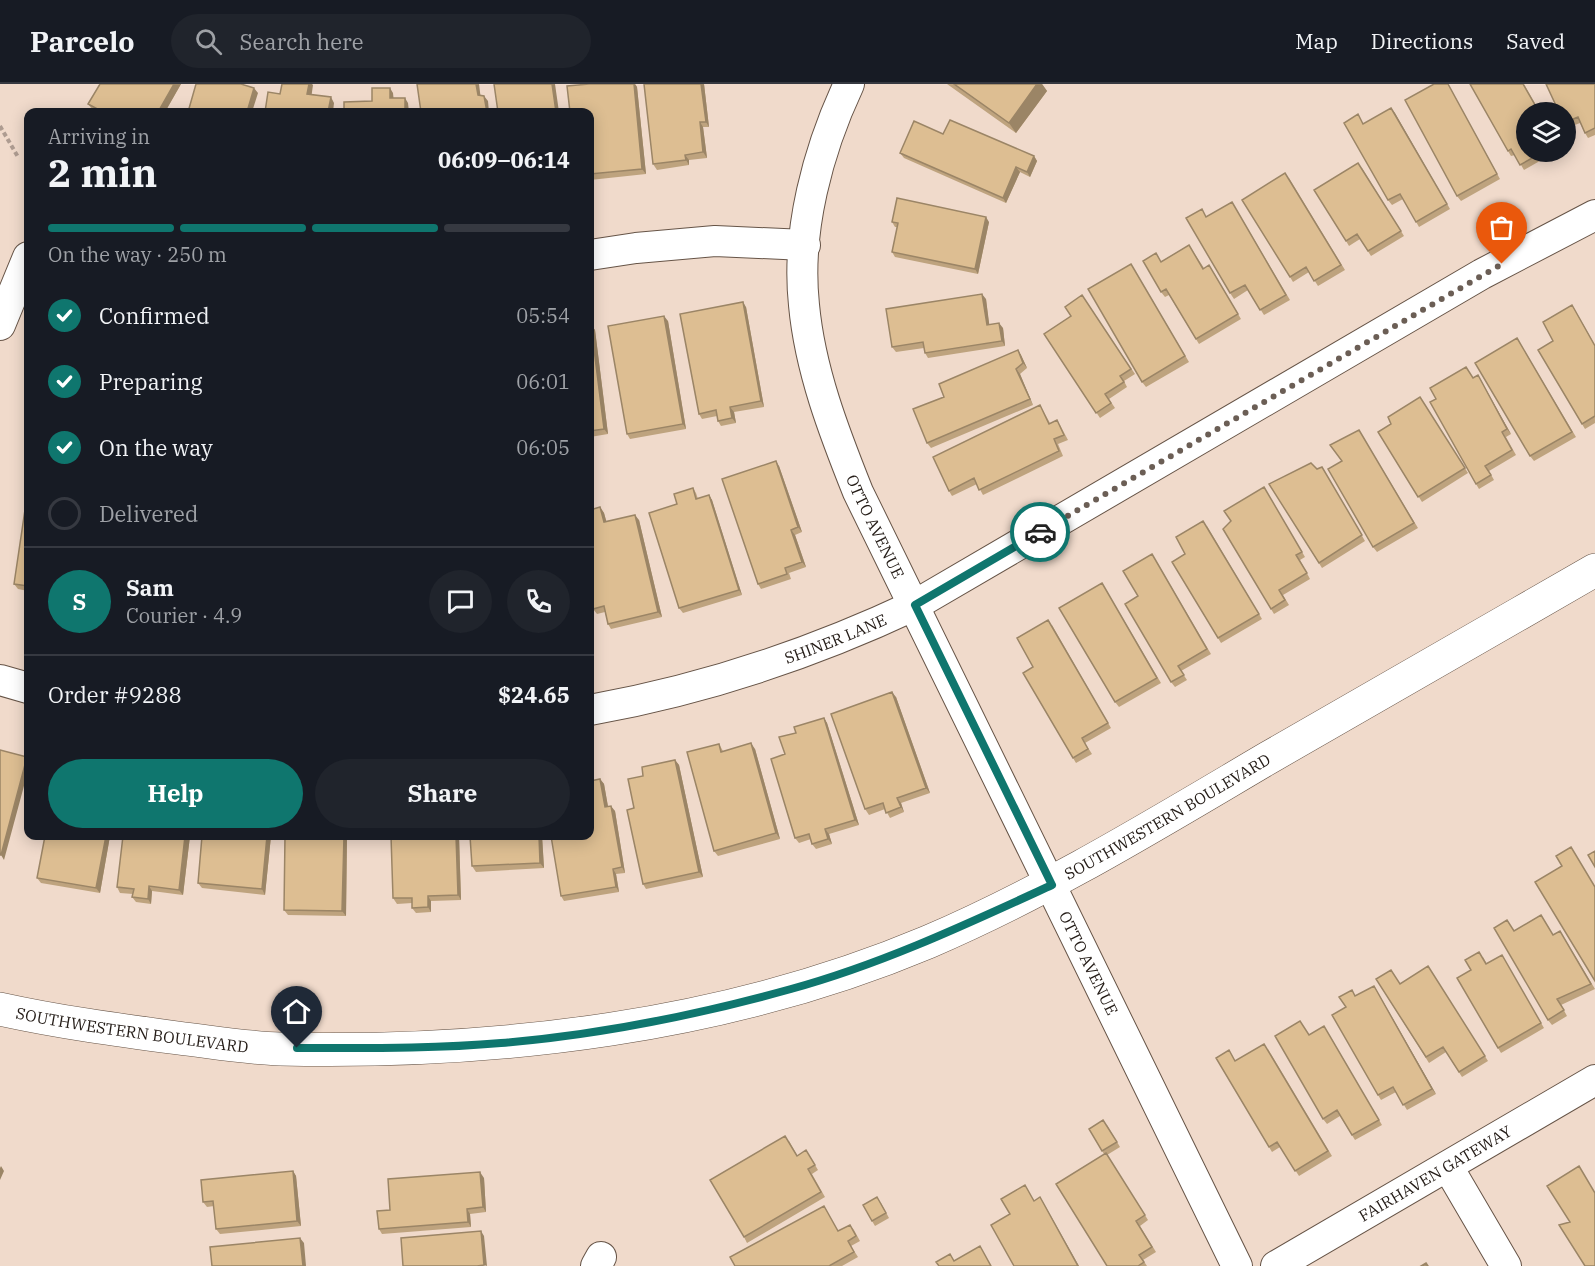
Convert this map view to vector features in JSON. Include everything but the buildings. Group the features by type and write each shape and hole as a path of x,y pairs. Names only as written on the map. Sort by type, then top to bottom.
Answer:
{"street":[{"name":"OTTO AVENUE","path":"849,84 824,148 811,198 805,245 803,303 822,395 858,492 1237,1266"},
{"name":"SHINER LANE","path":"594,709 653,699 736,676 818,646 915,605 1482,274 1595,215"},
{"path":"594,254 716,241 805,245"},
{"path":"0,325 24,267"},
{"name":"SOUTHWESTERN BOULEVARD","path":"0,1009 67,1024 277,1049 501,1043 619,1027 696,1012 792,989 927,942 1052,885 1595,570"},
{"path":"0,680 24,687"},
{"name":"FAIRHAVEN GATEWAY","path":"1276,1266 1595,1080"},
{"path":"1448,1167 1506,1266"}],"path":[{"path":"0,126 18,158"}],"way so far":[{"path":"1040,532 1502,264"}],"route":[{"path":"297,1048 397,1048 501,1043 597,1031 696,1012 792,989 850,970 927,942 1052,885 915,605 1040,532"}]}
